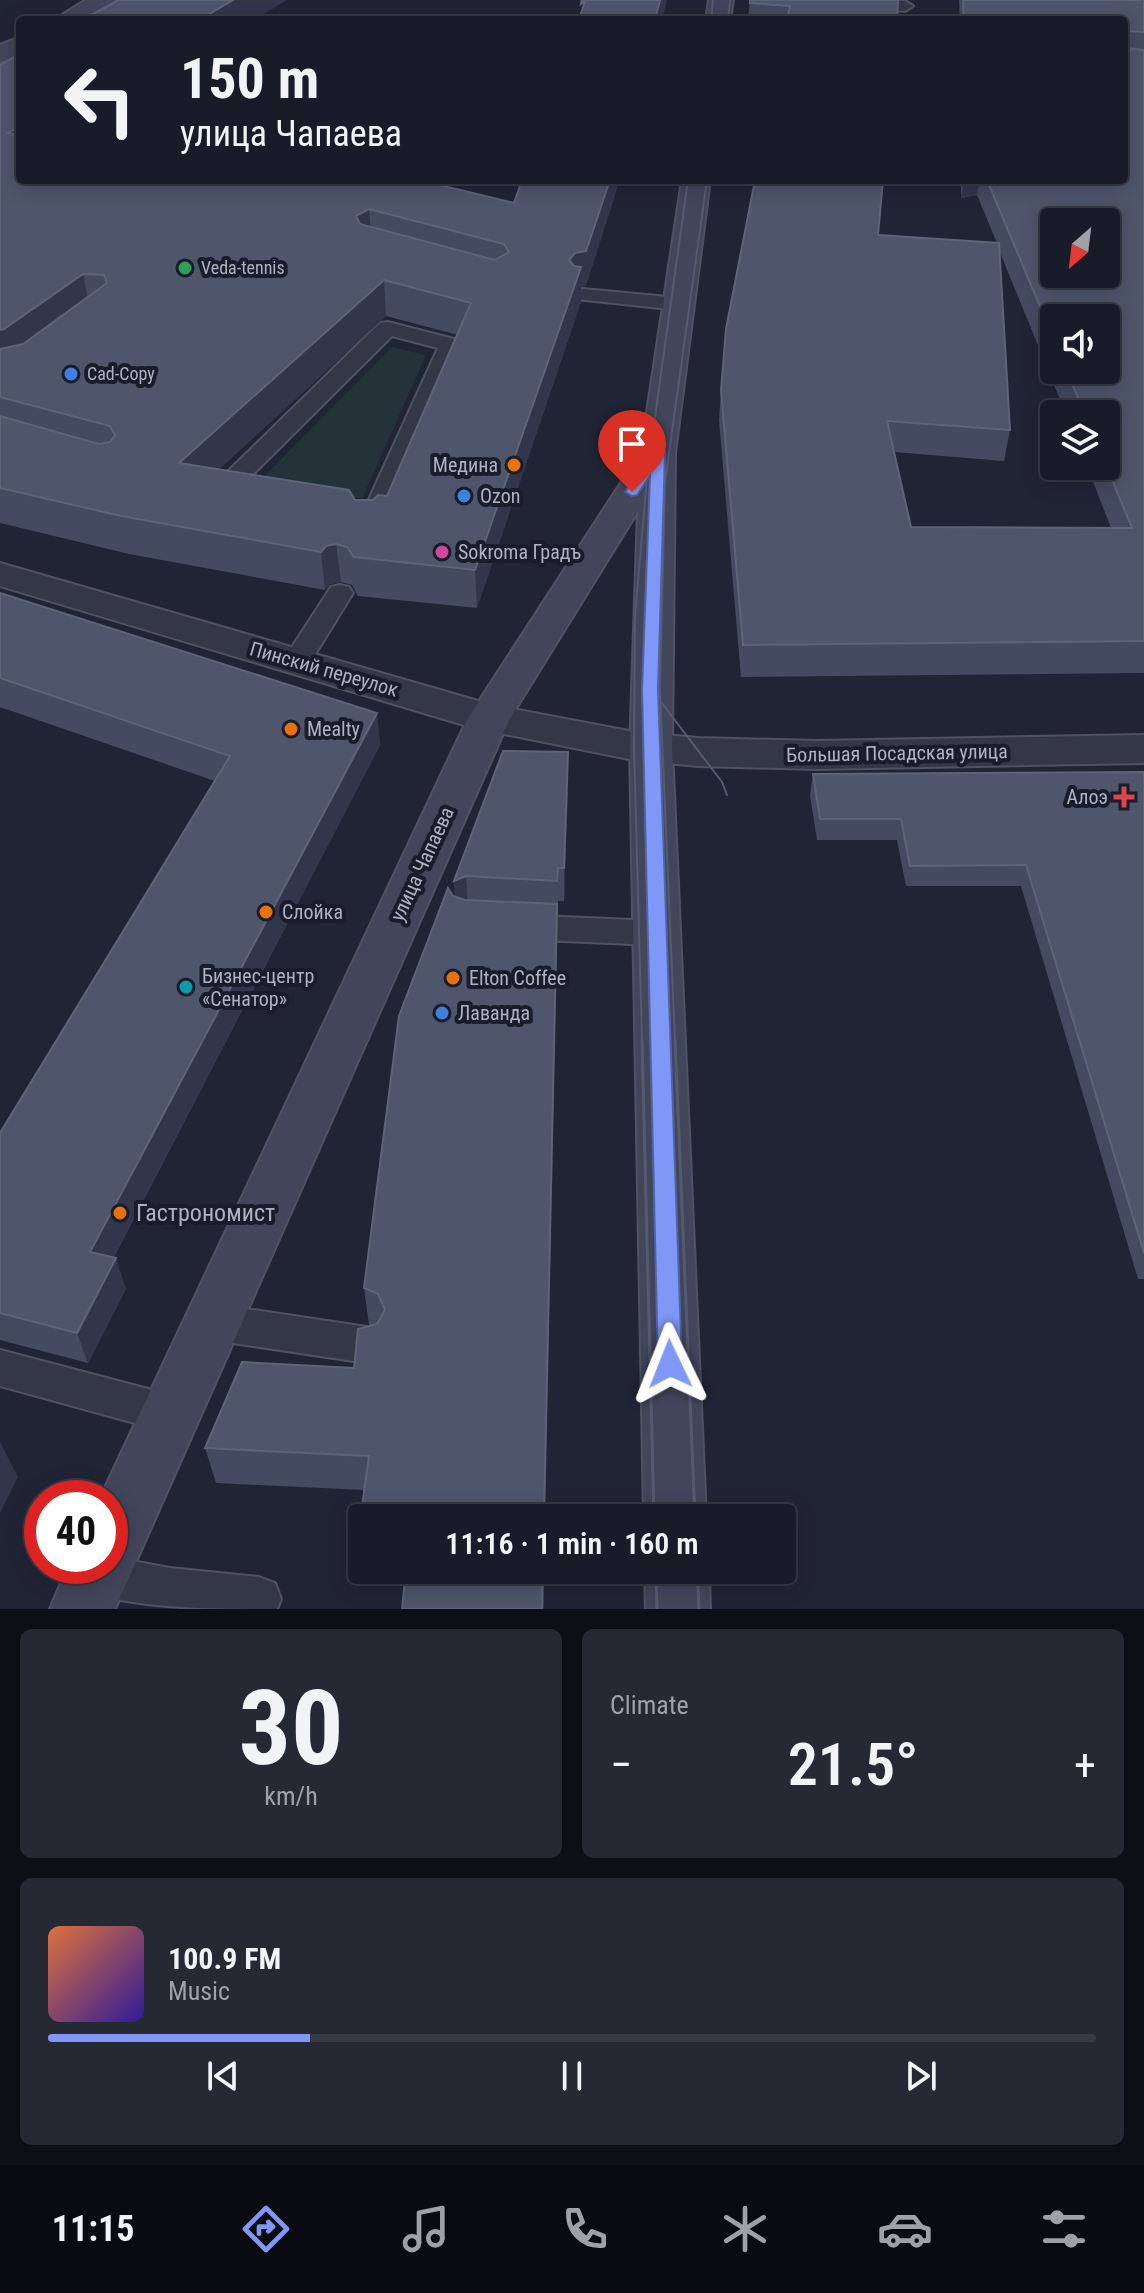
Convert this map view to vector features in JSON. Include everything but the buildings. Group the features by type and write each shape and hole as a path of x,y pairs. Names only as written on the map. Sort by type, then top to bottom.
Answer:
{"street":[{"path":"78,16 115,3"},
{"name":"улица Чапаева","path":"128,1507 489,718 658,452 695,184"},
{"path":"658,452 651,748 675,1504"},
{"name":"Пинский переулок","path":"0,574 489,718 651,748"},
{"name":"Большая Посадская улица","path":"651,748 817,755 1144,749"},
{"path":"677,1584 678,1609"}],"lane":[{"path":"866,16 867,4 905,6"},
{"path":"583,295 679,304"},
{"path":"250,499 208,492 388,328 450,345 371,524 343,513"},
{"path":"297,661 340,593"},
{"path":"483,925 655,933"},
{"path":"213,1322 367,1345"},
{"path":"0,1368 171,1414"},
{"path":"128,1581 170,1590 259,1599 255,1609"}],"shaded area":[{"path":"392,347 426,355 362,499 261,480"}],"tram line":[{"path":"711,16 713,0"},
{"path":"728,16 730,0"},
{"path":"642,1042 634,746 635,615 648,467 687,184"},
{"path":"675,1042 660,690 665,482 706,184"},
{"path":"661,702 722,782 727,795"},
{"path":"642,1040 654,1504"},
{"path":"675,1040 694,1504"},
{"path":"656,1584 657,1609"},
{"path":"698,1584 699,1609"}],"place":[{"name":"Veda-tennis","path":"185,268"},
{"name":"Cad-Copy","path":"71,374"},
{"name":"Медина","path":"514,465"},
{"name":"Ozon","path":"464,496"},
{"name":"Sokroma Градъ","path":"442,552"},
{"name":"Mealty","path":"291,729"},
{"name":"Алоэ","path":"1124,797"},
{"name":"Слойка","path":"266,912"},
{"name":"Elton Coffee","path":"453,978"},
{"name":"Бизнес-центр «Сенатор»","path":"186,987"},
{"name":"Лаванда","path":"442,1013"},
{"name":"Гастрономист","path":"120,1213"}],"route":[{"path":"632,492 658,452 650,690 670,1364"}]}
